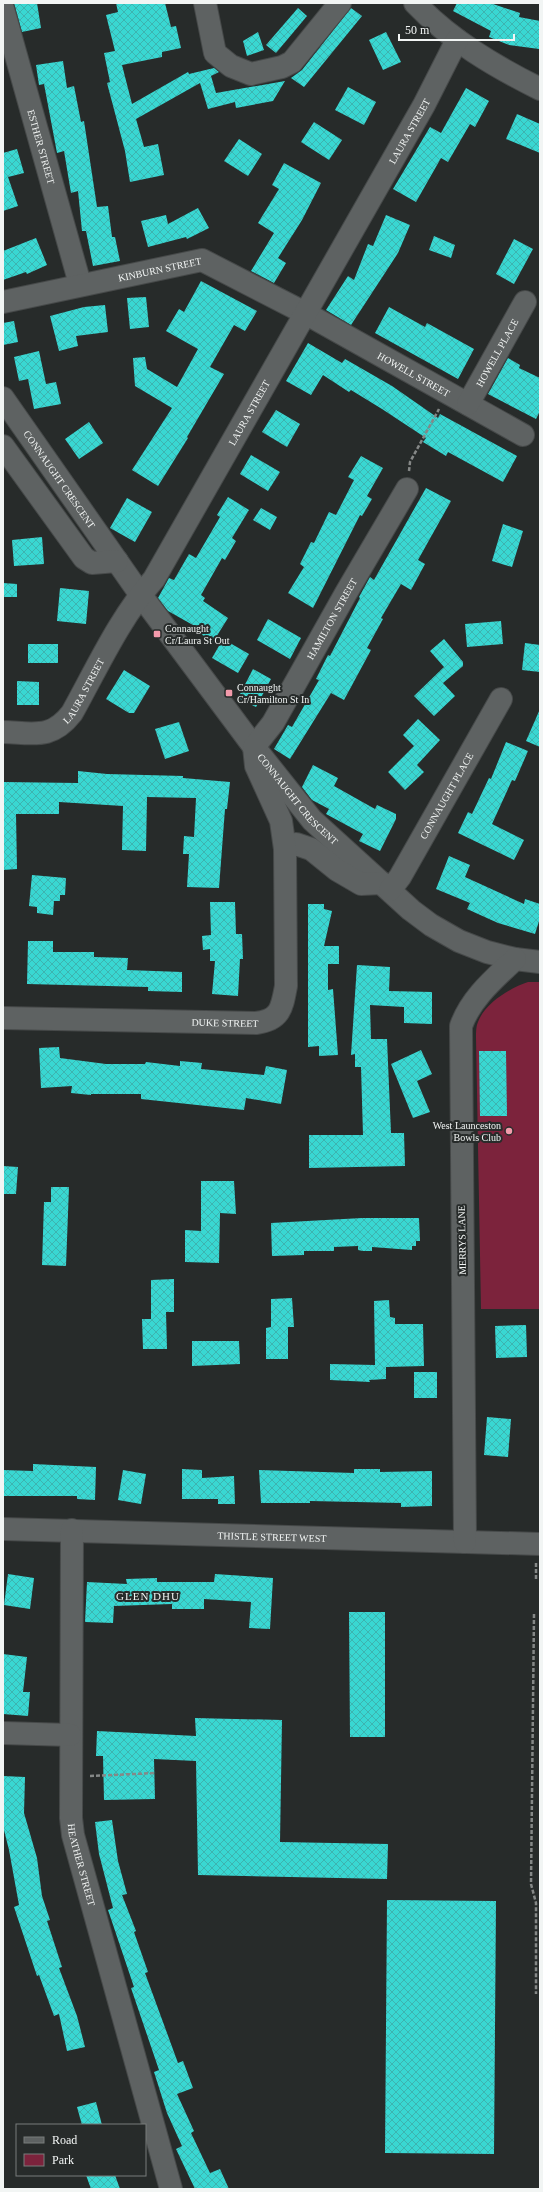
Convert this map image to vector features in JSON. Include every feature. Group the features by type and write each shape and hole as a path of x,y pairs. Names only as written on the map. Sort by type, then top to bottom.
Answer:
{"street":[{"path":"205,3 215,52 231,66 251,74 282,67 292,62 340,3"},
{"path":"415,3 457,40 500,69 540,89"},
{"name":"ESTHER STREET","path":"3,9 80,284"},
{"name":"LAURA STREET","path":"3,732 47,733 63,724 72,713 140,594 154,579 424,105 457,40"},
{"name":"KINBURN STREET","path":"3,302 80,284 202,260 305,313"},
{"name":"HOWELL PLACE","path":"468,404 525,302"},
{"name":"HOWELL STREET","path":"305,313 523,435"},
{"name":"CONNAUGHT CRESCENT","path":"3,398 140,594 254,746 312,820 386,887 431,925 459,941 516,959 540,962"},
{"path":"3,446 84,558 92,563 117,561"},
{"name":"HAMILTON STREET","path":"254,746 273,723 342,600 407,489"},
{"name":"CONNAUGHT PLACE","path":"386,887 400,877 501,699"},
{"name":"DUKE STREET","path":"3,1018 267,1022 277,1016 283,1004 286,986 284,849 281,821 256,766 254,746"},
{"path":"284,849 296,844 311,849 337,870 361,884 386,887"},
{"name":"MERRYS LANE","path":"465,1542 461,1026 466,1012 475,999 516,959"},
{"name":"THISTLE STREET WEST","path":"3,1529 465,1542 538,1553"},
{"name":"HEATHER STREET","path":"72,1530 70,1735 71,1818 73,1835 172,2189"},
{"path":"3,1733 70,1735"}],"path":[{"path":"407,489 410,462 448,393"},
{"path":"536,1581 538,1553"},
{"path":"534,1614 531,1884 536,1903 536,1994"},
{"path":"88,1776 94,1774 156,1773"}],"green space":[{"name":"West Launceston Bowls Club","path":"528,982 540,982 540,1309 481,1309 476,1028 481,1015 492,1003 506,992"}],"building":[{"path":"14,3 37,3 41,28 22,32"},
{"path":"116,3 165,3 171,27 176,26 181,48 162,52 162,57 122,65 132,104 188,72 189,74 214,68 219,72 211,76 216,93 285,81 273,101 236,108 235,102 208,109 200,83 136,119 144,147 158,144 164,175 130,182 125,151 107,83 110,82 104,53 115,51 106,15 118,12"},
{"path":"457,3 490,3 520,13 519,17 540,21 539,49 509,45 489,37 491,31 453,11"},
{"path":"298,8 307,16 276,53 266,45"},
{"path":"351,8 362,16 304,87 291,78 302,70"},
{"path":"258,32 264,50 247,56 243,41"},
{"path":"386,32 401,62 383,70 369,40"},
{"path":"63,61 67,88 74,86 81,122 84,121 97,207 108,206 112,237 115,237 120,261 93,266 86,231 82,231 78,191 71,193 64,151 57,153 44,84 39,85 36,65"},
{"path":"348,87 376,102 364,125 335,110"},
{"path":"466,88 489,101 475,127 470,124 448,162 441,158 416,202 393,189 430,127 441,133"},
{"path":"517,114 540,124 540,153 506,139"},
{"path":"314,122 342,140 329,160 301,142"},
{"path":"239,139 262,154 248,176 224,161"},
{"path":"17,149 24,173 8,177 18,206 3,211 3,153"},
{"path":"284,163 321,183 302,220 278,258 286,263 274,283 251,271 274,233 258,223 279,189 272,185"},
{"path":"198,208 209,228 187,239 186,237 148,247 141,221 166,215 168,224"},
{"path":"386,215 410,225 398,253 351,325 326,310 348,276 354,280 368,244 373,246"},
{"path":"434,236 455,245 451,258 429,250"},
{"path":"36,238 47,265 27,274 26,272 3,280 3,251"},
{"path":"514,239 533,249 514,284 496,274"},
{"path":"201,281 257,311 245,331 234,325 210,367 224,374 187,437 188,438 158,486 132,470 172,408 135,386 133,358 145,357 147,369 177,387 198,349 166,331 179,309 184,312"},
{"path":"146,297 149,327 130,329 127,298"},
{"path":"105,305 108,332 76,336 78,346 59,351 50,316 84,307"},
{"path":"389,307 425,327 427,323 474,349 458,379 375,333"},
{"path":"14,321 18,342 3,345 3,323"},
{"path":"308,343 342,363 345,359 392,386 438,418 440,414 517,456 503,482 448,452 446,456 423,442 426,438 382,409 351,390 349,392 323,375 311,395 286,381"},
{"path":"39,351 46,384 56,382 61,404 34,409 28,379 19,381 14,357"},
{"path":"508,358 520,365 519,368 540,378 540,411 536,419 488,394"},
{"path":"276,410 300,424 287,447 262,432"},
{"path":"89,422 103,443 79,459 65,439"},
{"path":"251,455 280,472 268,491 240,474"},
{"path":"361,456 383,468 367,496 372,499 362,516 360,515 313,608 288,593 304,567 300,564 311,542 314,543 329,512 336,515 354,480 348,477"},
{"path":"426,488 451,501 418,560 425,564 411,590 401,584 381,618 383,619 367,648 371,650 344,700 331,693 290,759 274,749 288,725 292,727 319,680 316,679 328,655 330,656 370,577 374,580"},
{"path":"228,497 249,510 232,538 236,541 225,560 222,558 201,595 205,598 203,601 228,618 213,642 198,632 200,629 168,611 158,598 169,578 174,580 189,554 196,558 220,517 217,515"},
{"path":"127,498 152,512 135,542 110,528"},
{"path":"261,508 277,517 270,530 253,520"},
{"path":"503,524 523,531 512,567 492,561"},
{"path":"42,537 44,564 14,566 12,540"},
{"path":"3,583 17,584 17,597 3,597"},
{"path":"60,588 89,591 86,624 57,621"},
{"path":"268,619 301,638 290,659 257,640"},
{"path":"501,621 503,644 467,647 465,624"},
{"path":"223,639 249,654 238,673 212,658"},
{"path":"444,639 463,662 463,666 443,683 455,696 434,716 414,696 444,667 430,651"},
{"path":"525,643 540,645 540,672 522,670"},
{"path":"28,644 58,644 58,663 28,663"},
{"path":"253,669 271,679 256,707 238,698"},
{"path":"124,670 150,686 134,713 129,713 106,699"},
{"path":"17,681 39,682 39,705 17,705"},
{"path":"540,709 540,747 526,741"},
{"path":"418,719 440,740 417,765 424,772 405,790 388,772 414,746 403,735"},
{"path":"179,722 189,751 165,759 155,729"},
{"path":"506,742 528,751 515,781 512,780 492,824 524,840 514,860 458,833 468,812 472,814 489,778 491,779"},
{"path":"313,765 338,778 334,786 375,809 377,805 396,814 396,819 380,851 359,841 363,834 326,814 329,809 312,800 302,787"},
{"path":"78,771 107,774 183,776 183,778 230,782 227,809 225,809 219,888 187,887 189,854 183,854 184,836 194,837 196,798 147,797 146,851 122,850 123,806 59,802 59,814 16,814 17,869 3,870 3,782 78,783"},
{"path":"449,856 470,865 465,877 524,904 525,899 540,904 540,918 535,934 498,923 467,909 470,903 436,889"},
{"path":"32,875 66,878 65,895 60,895 60,901 54,901 53,915 37,913 37,907 29,906"},
{"path":"210,902 235,902 236,934 242,934 243,959 240,959 238,996 212,994 215,961 210,961 210,949 203,950 202,936 211,935"},
{"path":"308,904 324,904 324,909 332,911 324,946 339,946 339,964 328,964 328,990 333,989 338,1055 319,1056 319,1046 308,1047"},
{"path":"28,941 53,941 53,952 94,952 94,957 128,958 127,970 182,972 182,992 148,991 148,987 27,984"},
{"path":"357,965 390,967 389,991 432,992 432,1024 404,1023 404,1007 370,1005 371,1039 387,1039 391,1133 404,1133 405,1166 309,1168 309,1135 363,1135 361,1067 355,1067 355,1054 351,1055"},
{"path":"59,1047 60,1058 106,1064 145,1064 146,1062 180,1066 180,1061 202,1063 201,1069 264,1075 266,1066 287,1070 281,1104 246,1098 244,1110 141,1099 141,1094 91,1095 71,1093 72,1086 41,1088 39,1048"},
{"path":"421,1050 432,1074 417,1081 430,1112 413,1118 391,1064"},
{"path":"479,1051 506,1051 507,1116 480,1116"},
{"path":"3,1166 18,1167 16,1194 3,1194"},
{"path":"201,1181 234,1181 236,1214 220,1213 219,1263 185,1262 185,1230 201,1231"},
{"path":"51,1187 69,1187 66,1266 42,1265 44,1202 51,1202"},
{"path":"362,1218 419,1218 420,1241 416,1241 416,1246 412,1246 412,1250 372,1247 372,1251 363,1251 358,1250 358,1246 334,1247 334,1251 304,1251 304,1255 272,1256 271,1223"},
{"path":"174,1279 174,1312 166,1312 167,1349 143,1349 142,1319 151,1319 151,1280"},
{"path":"292,1298 294,1327 288,1327 288,1359 266,1359 266,1328 271,1327 271,1299"},
{"path":"389,1300 390,1317 395,1318 395,1324 423,1324 424,1366 386,1367 386,1379 369,1380 370,1382 330,1380 330,1364 375,1365 374,1301"},
{"path":"526,1325 527,1357 496,1358 495,1326"},
{"path":"192,1341 239,1341 240,1364 192,1366"},
{"path":"414,1372 437,1372 437,1398 414,1398"},
{"path":"487,1417 511,1419 508,1457 484,1455"},
{"path":"33,1464 96,1467 95,1500 77,1499 77,1496 3,1496 3,1470 33,1471"},
{"path":"182,1469 202,1470 202,1478 234,1476 235,1504 218,1504 218,1499 182,1499"},
{"path":"354,1469 380,1469 380,1472 432,1471 432,1506 401,1507 401,1503 310,1501 310,1503 261,1503 259,1470 354,1473"},
{"path":"123,1470 146,1474 141,1504 118,1500"},
{"path":"8,1574 34,1578 30,1609 4,1605"},
{"path":"215,1574 273,1578 270,1629 249,1628 251,1602 204,1599 204,1609 172,1609 172,1604 114,1606 113,1623 85,1622 87,1582 127,1584 126,1579 157,1578 157,1582 214,1582"},
{"path":"349,1612 385,1612 385,1737 350,1737"},
{"path":"3,1654 27,1657 23,1692 30,1692 28,1716 3,1714"},
{"path":"195,1718 282,1720 280,1842 388,1844 387,1879 198,1875 196,1761 154,1759 155,1799 104,1800 103,1756 96,1756 97,1731 196,1736"},
{"path":"3,1776 25,1777 24,1813 37,1858 42,1896 50,1920 47,1921 62,1967 59,1968 77,2016 85,2047 67,2051 59,2014 54,2016 39,1975 37,1976 14,1907 19,1905 3,1826"},
{"path":"112,1820 118,1861 127,1894 122,1895 136,1931 134,1932 148,1972 145,1973 178,2063 183,2061 193,2088 177,2094 194,2131 191,2133 210,2173 220,2169 229,2189 195,2189 176,2149 182,2146 167,2113 154,2072 159,2070 131,1988 134,1987 108,1910 113,1908 99,1854 95,1822"},
{"path":"387,1900 496,1901 494,2154 385,2153"},
{"path":"96,2102 102,2124 82,2124 77,2107"},
{"path":"86,2176 115,2176 120,2189 91,2189"}],"place":[{"name":"Connaught Cr/Laura St Out","path":"157,634"},
{"name":"Connaught Cr/Hamilton St In","path":"229,693"},
{"name":"West Launceston Bowls Club","path":"509,1131"}],"district":[{"name":"GLEN DHU","path":"148,1596"}]}
